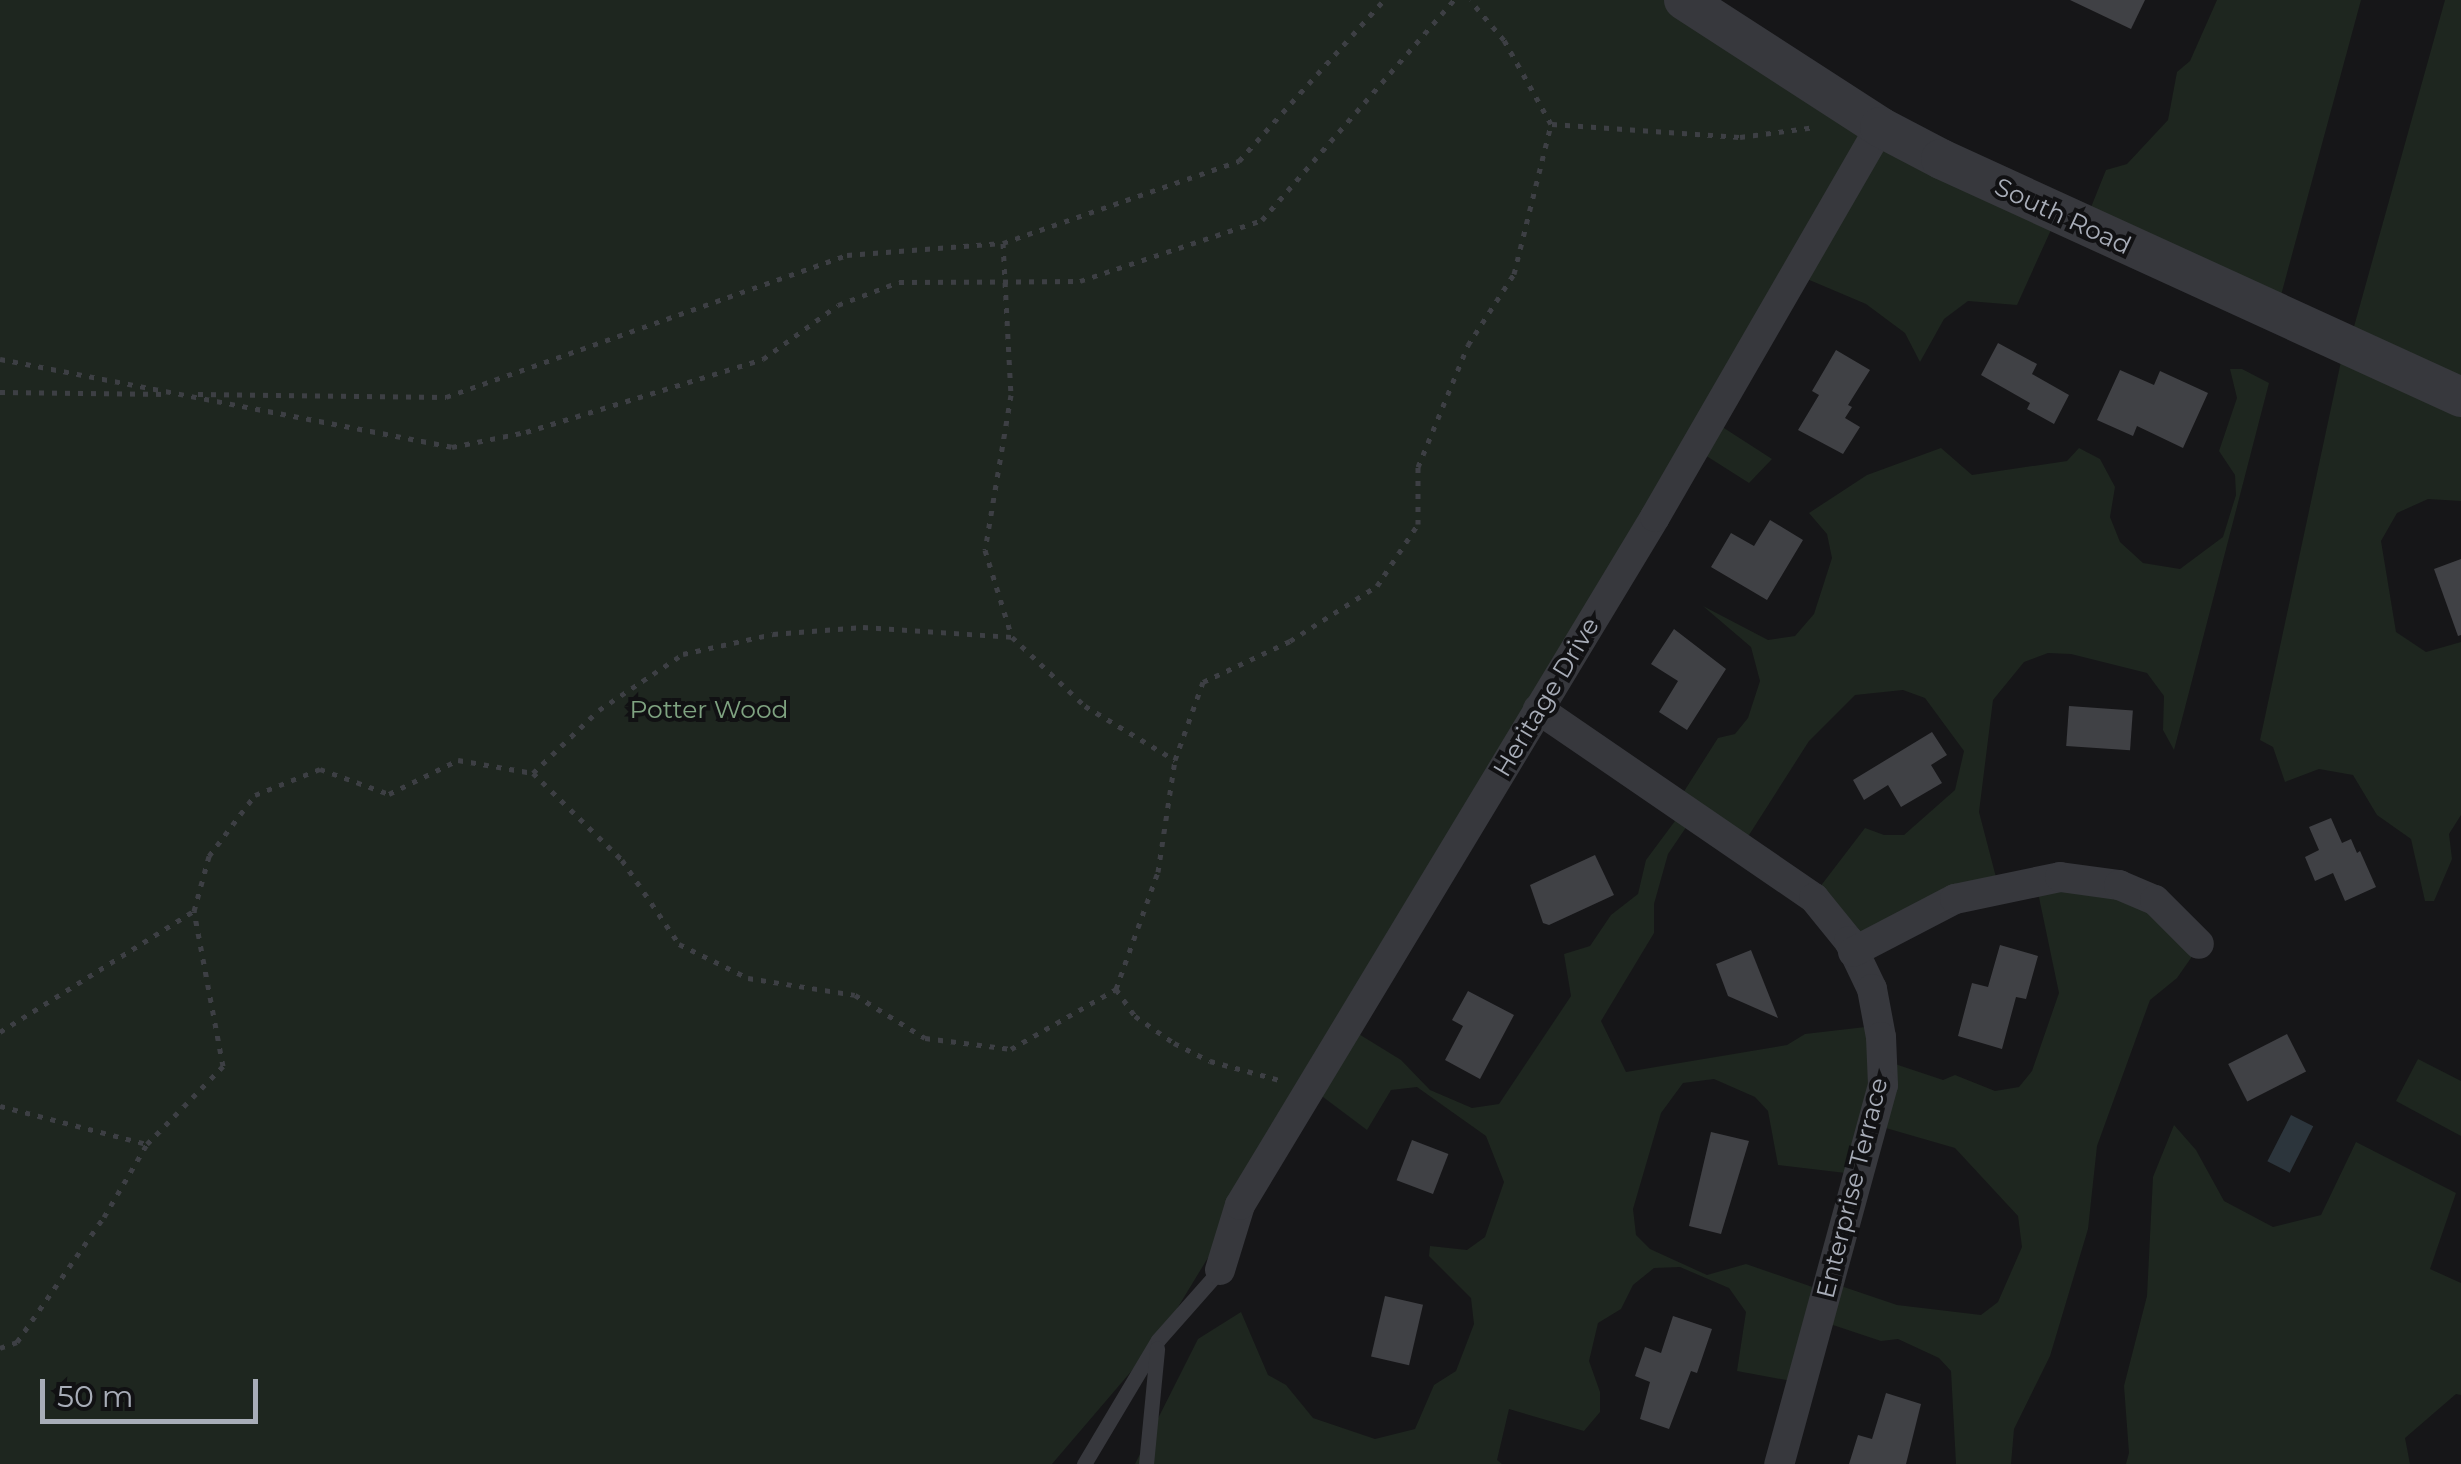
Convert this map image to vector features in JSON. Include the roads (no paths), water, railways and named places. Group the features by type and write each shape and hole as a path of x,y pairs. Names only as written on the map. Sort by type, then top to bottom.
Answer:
{"street":[{"name":"South Road","path":"1684,0 1880,127 2114,240 2461,397"},
{"name":"Heritage Drive","path":"1220,1270 1240,1205 1790,291 1880,127"},
{"name":"Enterprise Terrace","path":"1538,710 1814,898 1853,952 1872,988 1881,1036 1883,1084 1779,1464"},
{"path":"1853,952 1955,899 2060,877 2119,885 2155,900 2199,944"}],"lane":[{"path":"1084,1464 1158,1340 1220,1270"},
{"path":"1146,1464 1158,1340"}],"park label":[{"name":"Potter Wood","path":"709,709"}]}
